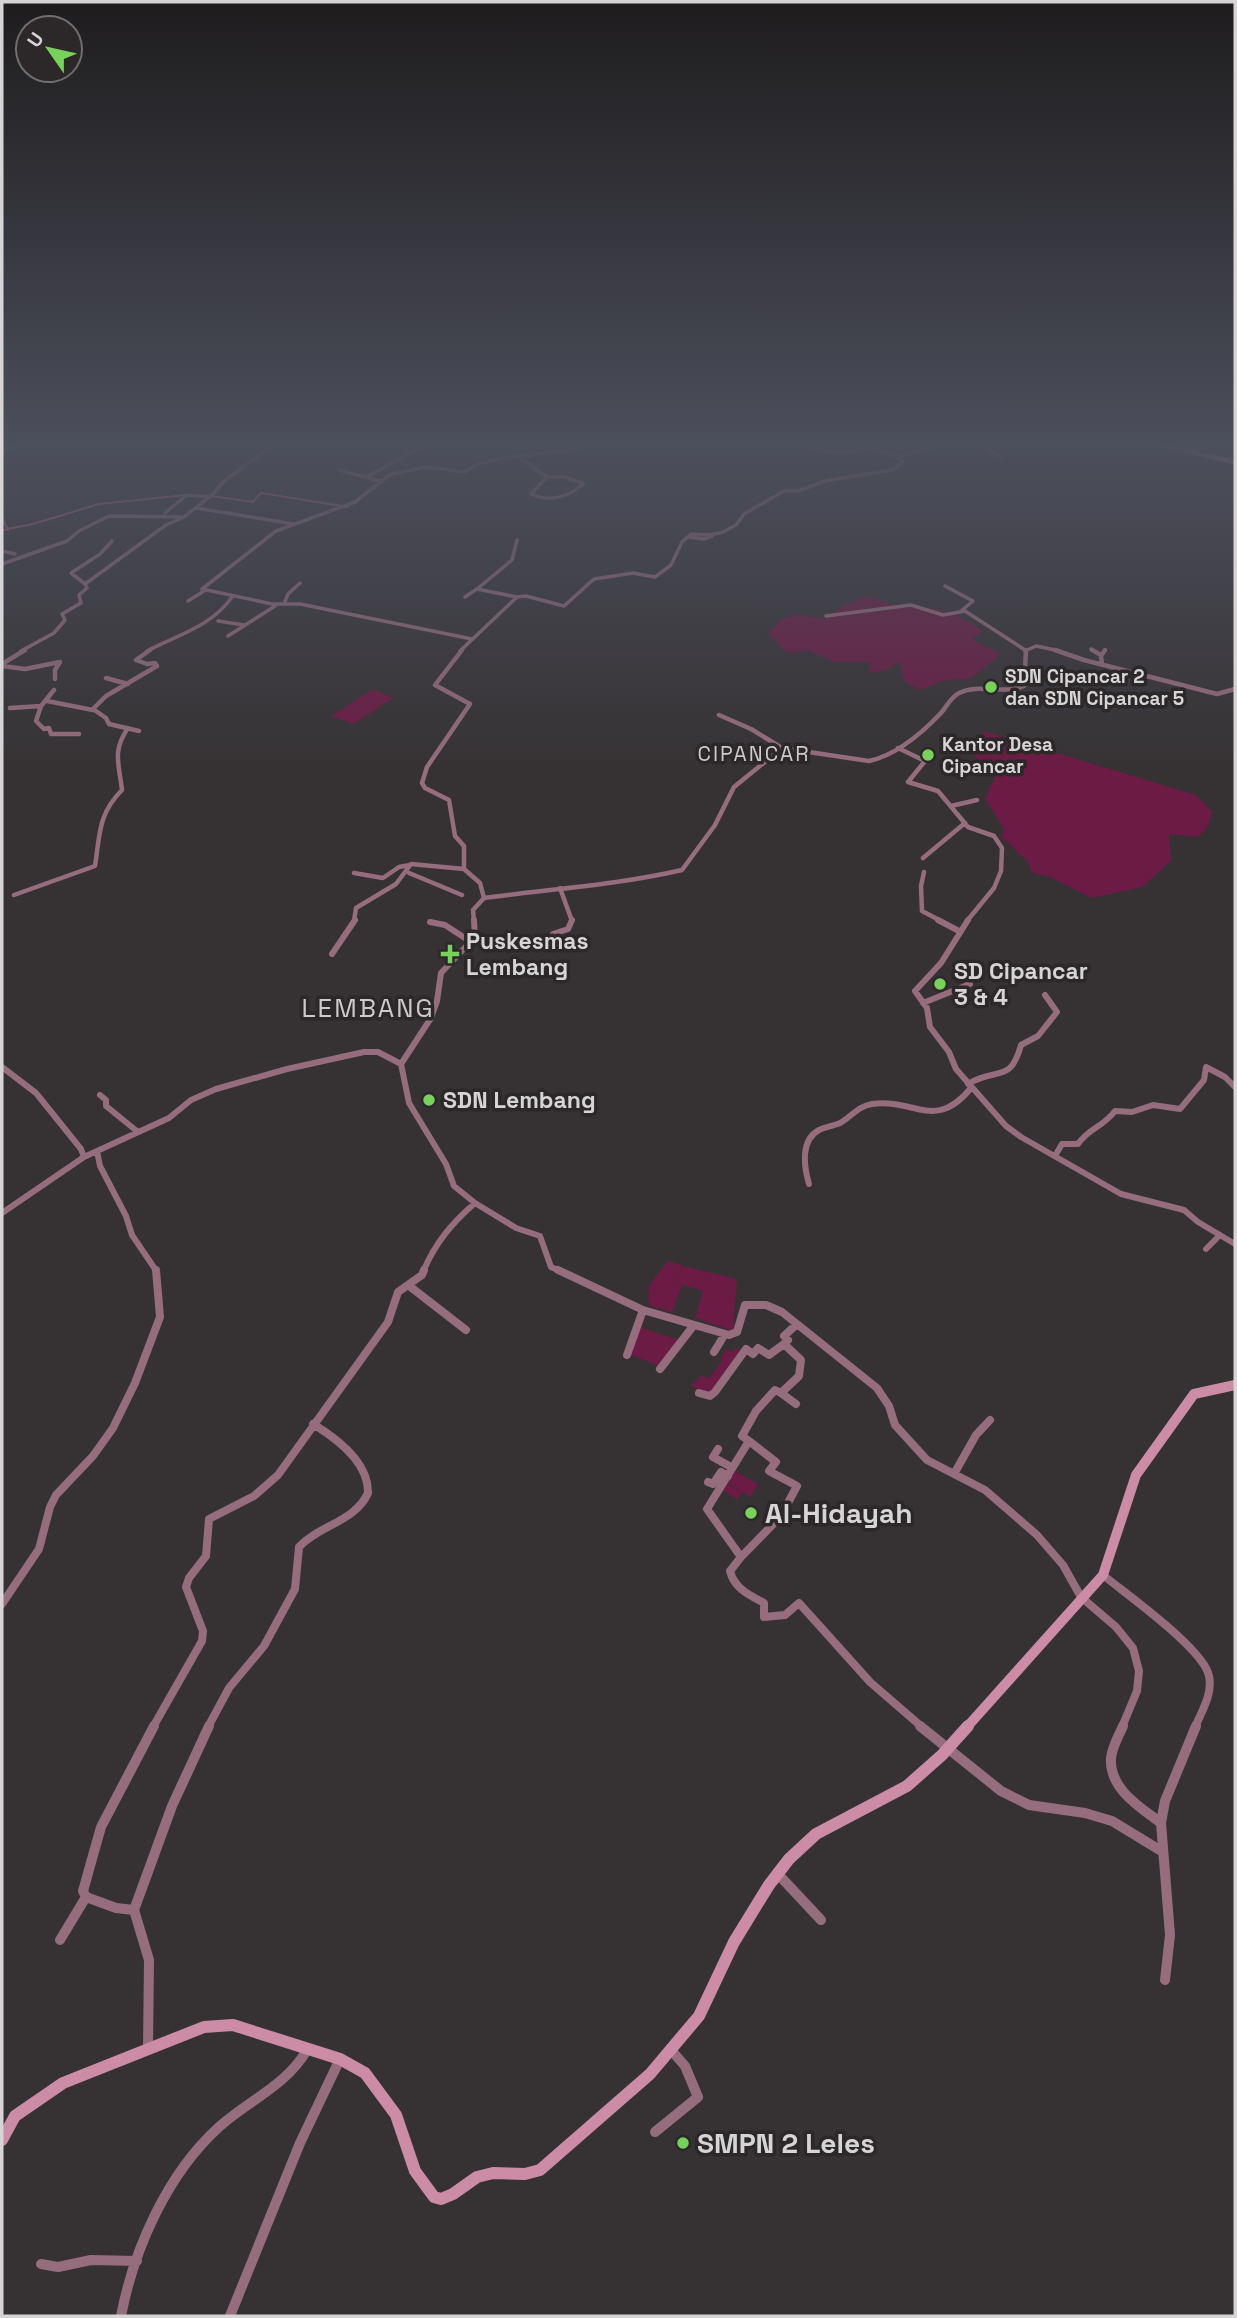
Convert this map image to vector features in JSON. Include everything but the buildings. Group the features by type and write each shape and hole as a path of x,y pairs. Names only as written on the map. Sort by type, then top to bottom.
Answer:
{"street":[{"path":"3,551 15,554"},
{"path":"2,564 38,551"},
{"path":"2,665 15,653 60,630 65,620 62,614 81,603 79,595 87,588 71,573 103,551"},
{"path":"85,584 130,551"},
{"path":"188,601 204,591 206,585 250,551"},
{"path":"465,597 512,560 514,551"},
{"path":"477,589 517,597 526,596 565,606 594,579 633,573 655,577 671,565 679,551"},
{"path":"284,604 288,594 300,583"},
{"path":"945,586 973,601 961,611"},
{"path":"204,591 277,605 300,604 472,639"},
{"path":"93,710 106,696 157,666 155,663 147,664 136,660 139,657 159,644 182,636 223,609 232,597"},
{"path":"464,869 464,846 454,836 449,800 425,788 422,783 427,767 470,704 435,685 472,639 517,597"},
{"path":"228,636 277,605"},
{"path":"826,616 911,605 943,615 961,611 971,613 993,631 1024,650 1045,646 1217,694 1232,693 1235,688"},
{"path":"218,621 244,625"},
{"path":"1091,649 1101,655"},
{"path":"1102,664 1101,655 1105,649"},
{"path":"719,715 751,729 782,748 869,761 882,759 942,713 957,694 968,691 1012,691 1024,686 1024,650"},
{"path":"2,665 25,669 61,662 55,670 55,679"},
{"path":"106,678 128,684"},
{"path":"54,690 41,706 36,721 44,729 49,728 51,734 79,734"},
{"path":"47,701 93,710 106,718 109,724 139,731"},
{"path":"10,708 41,706"},
{"path":"14,895 95,866 102,818 108,804 121,790 117,749 118,742 128,728"},
{"path":"782,748 734,787 715,825 690,863 682,870 631,882 595,883 484,898 472,910 476,934 440,973 437,1001 431,1018 401,1064 409,1103 446,1164 454,1186 475,1203 516,1228 540,1236 548,1265 555,1270 643,1310 732,1336 737,1332 743,1307 747,1304 776,1309 877,1388 906,1440 927,1460 985,1490 1037,1535 1063,1565 1082,1597 1125,1637 1137,1658 1137,1691 1111,1756 1112,1769 1119,1787 1130,1800 1161,1823"},
{"path":"898,748 925,761 908,782 937,790 965,824 973,830 994,836 1002,848 1001,871 993,888 959,930 941,963 915,991 927,1008 930,1027 969,1086 1006,1126 1055,1156 1121,1194 1184,1210 1198,1222 1235,1244"},
{"path":"951,806 977,800"},
{"path":"923,858 938,848 951,831 965,824"},
{"path":"332,954 354,924 356,908 393,886 409,873 410,865"},
{"path":"354,873 383,878 399,867 410,865 464,869 480,883 484,898"},
{"path":"925,872 921,886 922,911 959,930"},
{"path":"409,873 462,895"},
{"path":"547,942 553,934 568,929 572,920 560,888"},
{"path":"430,922 444,925 471,942"},
{"path":"923,1003 970,984"},
{"path":"809,1184 804,1156 811,1136 817,1131 842,1122 866,1105 890,1104 929,1112 950,1109 957,1105 969,1086 982,1075 1006,1072 1015,1066 1020,1045 1040,1037 1048,1020 1057,1012 1045,995"},
{"path":"2,1213 84,1157 169,1118 200,1095 287,1069 365,1052 378,1052 401,1064"},
{"path":"2,1067 36,1093 81,1149 84,1157"},
{"path":"1055,1156 1062,1144 1078,1144 1087,1131 1104,1125 1115,1111 1137,1112 1153,1105 1181,1109 1189,1095 1204,1080 1206,1068 1225,1077 1235,1087"},
{"path":"100,1096 106,1100 106,1106 138,1132"},
{"path":"2,1604 39,1549 50,1507 56,1495 93,1456 113,1428 135,1383 160,1317 157,1271 132,1235 126,1216 100,1166 97,1151"},
{"path":"134,1910 124,1911 86,1897 83,1891 101,1827 140,1749 202,1641 202,1631 186,1587 206,1556 209,1519 235,1507 267,1486 278,1475 313,1424 364,1359 390,1319 398,1292 422,1276 432,1250 456,1219 475,1203"},
{"path":"1206,1249 1220,1235"},
{"path":"408,1285 466,1330"},
{"path":"627,1354 643,1310"},
{"path":"699,1393 710,1396 718,1391 746,1349 753,1354 758,1348 769,1355 788,1340 784,1336 797,1324"},
{"path":"660,1369 694,1325"},
{"path":"714,1352 725,1334"},
{"path":"781,1393 799,1376 802,1368 802,1360 784,1344"},
{"path":"2,2140 15,2116 63,2083 204,2026 218,2024 233,2025 341,2059 365,2073 396,2115 415,2171 422,2185 434,2197 441,2199 477,2177 493,2173 525,2174 540,2170 578,2135 630,2094 671,2050 706,2006 734,1942 789,1859 816,1834 907,1786 947,1749 1103,1575 1136,1475 1194,1394 1235,1385"},
{"path":"796,1404 775,1390 750,1417 742,1436 776,1462 769,1471 797,1486 794,1500 784,1516 741,1556 730,1571 731,1580 764,1603 764,1617 785,1615 799,1603 870,1682 947,1749 1017,1801 1085,1813 1112,1821 1163,1852"},
{"path":"954,1474 976,1435 990,1420"},
{"path":"148,2048 149,1960 134,1910 139,1889 172,1806 209,1726 229,1688 264,1646 295,1589 299,1547 318,1528 349,1516 367,1495 368,1483 356,1463 337,1441 313,1424"},
{"path":"707,1509 748,1441"},
{"path":"718,1449 713,1457 729,1472"},
{"path":"708,1482 713,1484 721,1472 729,1472"},
{"path":"699,1503 707,1509 741,1556"},
{"path":"1103,1575 1178,1640 1206,1667 1209,1675 1209,1693 1173,1779 1161,1823 1170,1936 1166,1980"},
{"path":"778,1873 821,1920"},
{"path":"60,1940 86,1897"},
{"path":"121,2316 123,2299 137,2261 164,2203 193,2154 218,2128 295,2069 307,2050"},
{"path":"655,2132 698,2097 685,2066 671,2050"},
{"path":"230,2316 300,2143 341,2059"},
{"path":"41,2264 58,2267 91,2260 137,2261"}],"shaded area":[{"path":"867,596 904,608 934,608 962,618 984,631 971,639 1001,654 971,678 942,681 920,690 905,682 899,662 885,670 869,673 870,662 834,662 809,651 787,653 768,634 788,617 800,615 826,619 844,605"},
{"path":"373,689 393,698 354,724 331,716"},
{"path":"984,731 1196,795 1212,812 1207,828 1198,837 1169,834 1171,861 1142,887 1092,898 1050,877 1031,872 1028,861 1001,838 1004,829 985,799 995,777 973,754 986,752 990,743 982,737"},
{"path":"668,1261 682,1265 678,1277 683,1266 737,1279 733,1331 695,1318 703,1291 675,1283 682,1286 672,1312 648,1305 649,1285"},
{"path":"640,1327 679,1340 659,1366 629,1354"},
{"path":"736,1348 742,1352 709,1395 691,1386 702,1375 708,1379 722,1361 721,1357 726,1349 732,1352"},
{"path":"734,1471 758,1484 750,1497 743,1492 737,1499 723,1490 727,1484 742,1492 728,1483"}],"place":[{"name":"SDN Cipancar 2 dan SDN Cipancar 5","path":"991,687"},
{"name":"Kantor Desa Cipancar","path":"928,755"},
{"name":"Puskesmas Lembang","path":"450,954"},
{"name":"SD Cipancar 3 & 4","path":"940,984"},
{"name":"SDN Lembang","path":"429,1100"},
{"name":"Al-Hidayah","path":"751,1513"},
{"name":"SMPN 2 Leles","path":"683,2143"}],"district":[{"name":"CIPANCAR","path":"754,753"},
{"name":"LEMBANG","path":"368,1008"}]}
